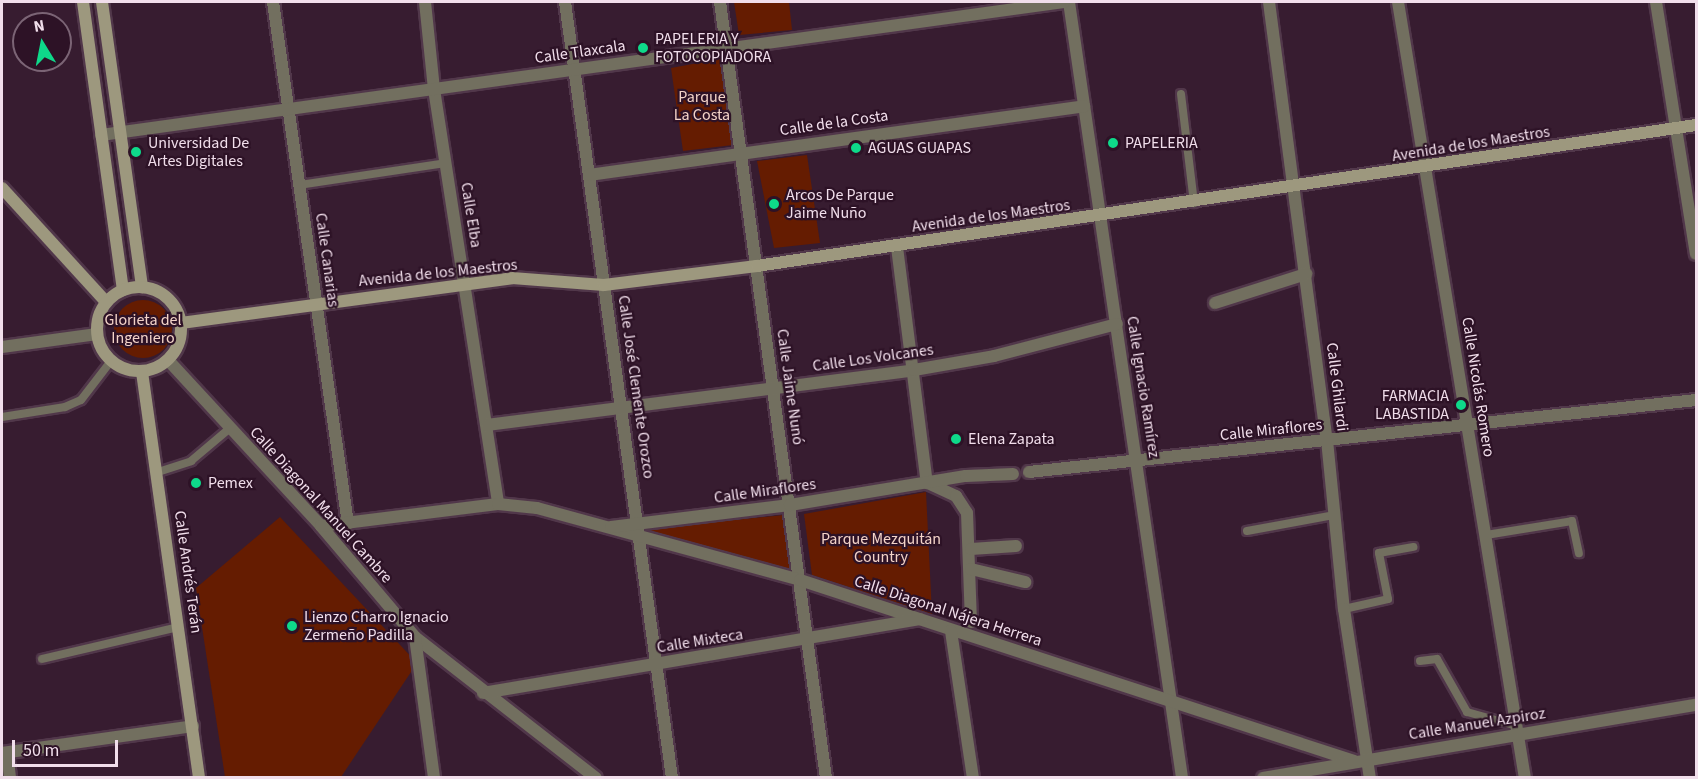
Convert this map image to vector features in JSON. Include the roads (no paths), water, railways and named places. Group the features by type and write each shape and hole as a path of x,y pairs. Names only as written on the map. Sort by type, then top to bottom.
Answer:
{"street":[{"path":"83,2 123,290"},
{"path":"102,2 142,287"},
{"name":"Calle Canarias","path":"273,2 348,524"},
{"name":"Calle Elba","path":"425,2 434,89 498,504"},
{"name":"Calle José Clemente Orozco","path":"565,2 672,777"},
{"name":"Calle Jaime Nunó","path":"720,2 826,777"},
{"name":"Calle Tlaxcala","path":"101,135 1064,2"},
{"name":"Calle Ignacio Ramírez","path":"1070,2 1182,777"},
{"name":"Calle Ghilardi","path":"1269,2 1327,440 1344,609 1370,777"},
{"name":"Calle Nicolás Romero","path":"1398,2 1525,777"},
{"path":"1656,2 1696,254"},
{"name":"Calle de la Costa","path":"589,175 1084,106"},
{"name":"Avenida de los Maestros","path":"181,323 512,278 604,285 757,266 1294,188 1696,125"},
{"path":"2,188 106,302"},
{"path":"897,247 927,483 964,503 970,549 970,621"},
{"path":"1215,303 1306,274"},
{"path":"142,287 168,298 181,323 179,343 168,360 142,372 111,361 97,334 99,316 106,302 123,290 142,287"},
{"name":"Calle Los Volcanes","path":"486,425 914,370 994,356 1117,324"},
{"path":"2,347 97,334"},
{"name":"Calle Diagonal Manuel Cambre","path":"168,360 321,526 415,637 483,693 596,777"},
{"name":"Calle Andrés Terán","path":"142,372 158,472 199,777"},
{"name":"Calle Miraflores","path":"1029,472 1696,400"},
{"name":"Calle Miraflores","path":"607,527 790,505 927,483 1013,474"},
{"name":"Calle Diagonal Nájera Herrera","path":"321,526 498,504 537,508 800,580 1354,761"},
{"path":"970,549 1016,546"},
{"path":"971,569 1025,582"},
{"name":"Calle Mixteca","path":"483,693 807,641 921,619"},
{"path":"951,631 973,777"},
{"path":"415,637 434,777"},
{"name":"Calle Manuel Azpiroz","path":"1263,777 1518,730 1696,705"},
{"path":"10,777 4,753 193,726"}],"lane":[{"path":"1181,94 1194,203"},
{"path":"299,184 446,163"},
{"path":"2,417 64,407 81,400 111,361"},
{"path":"158,472 191,461 230,428"},
{"path":"1247,531 1334,515"},
{"path":"1486,535 1572,521 1579,553"},
{"path":"1344,609 1388,599 1380,553 1413,547"},
{"path":"42,659 178,627"},
{"path":"1420,661 1437,659 1467,712 1518,730"}],"place":[{"name":"PAPELERIA Y FOTOCOPIADORA","path":"643,48"},
{"name":"PAPELERIA","path":"1113,143"},
{"name":"AGUAS GUAPAS","path":"856,148"},
{"name":"Universidad De Artes Digitales","path":"136,152"},
{"name":"Arcos De Parque Jaime Nuño","path":"774,204"},
{"name":"FARMACIA LABASTIDA","path":"1461,405"},
{"name":"Elena Zapata","path":"956,439"},
{"name":"Pemex","path":"196,483"},
{"name":"Lienzo Charro Ignacio Zermeño Padilla","path":"292,626"}],"park label":[{"name":"Parque La Costa","path":"702,106"},
{"name":"Glorieta del Ingeniero","path":"143,329"},
{"name":"Parque Mezquitán Country","path":"881,548"}]}
